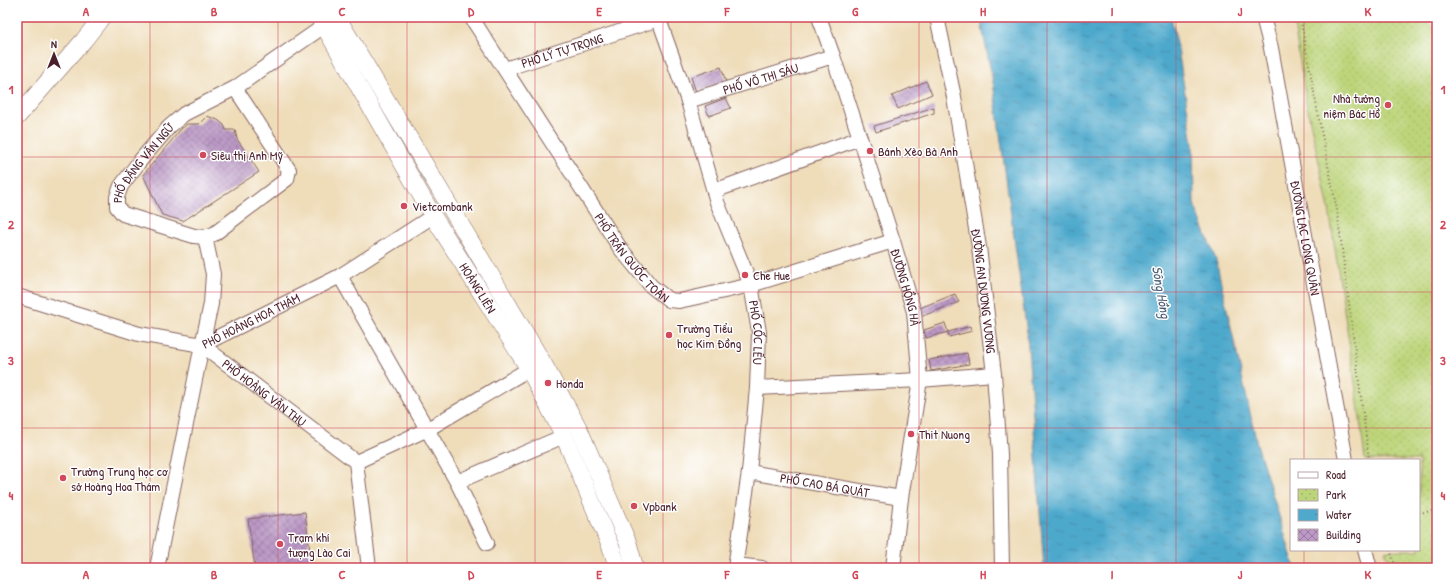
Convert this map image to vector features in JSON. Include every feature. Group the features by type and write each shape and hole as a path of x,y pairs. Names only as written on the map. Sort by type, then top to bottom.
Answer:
{"main road":[{"path":"17,117 80,46 102,17"},
{"name":"HOÀNG LIÊN","path":"329,19 449,206 536,366 612,550 618,568"},
{"name":"HOÀNG LIÊN","path":"329,19 433,216 579,429 628,543 635,568"},
{"path":"433,216 449,206"}],"street":[{"name":"PHỐ TRẦN QUỐC TOẢN","path":"470,17 620,248 650,286 669,300 679,301 751,285 893,241"},
{"name":"ĐƯỜNG HỒNG HÀ","path":"819,17 860,138 914,312 920,380 901,498 893,568"},
{"name":"ĐƯỜNG AN DƯƠNG VƯƠNG","path":"937,17 966,163 979,247 994,374 1000,454 1002,568"},
{"name":"ĐƯỜNG LẠC LONG QUÂN","path":"1263,17 1271,48 1346,459"},
{"name":"PHỐ LÝ TỰ TRỌNG","path":"505,69 660,18"},
{"name":"PHỐ CỐC LẾU","path":"660,18 688,102 714,191 751,285 759,332 757,388 749,472 735,567"},
{"name":"PHỐ ĐẶNG VĂN NGỮ","path":"205,237 194,236 123,214 117,207 117,197 121,186 169,127 184,114 235,88 329,19"},
{"name":"PHỐ VÕ THỊ SÁU","path":"688,102 833,56"},
{"path":"202,345 211,304 213,274 205,237 214,234 281,185 287,180 290,170 235,88"},
{"path":"714,191 860,138"},
{"name":"PHỐ HOÀNG HOA THÁM","path":"157,568 202,345 340,276 433,216"},
{"path":"340,276 428,429 457,482 487,543"},
{"name":"PHỐ HOÀNG VĂN THỤ","path":"17,296 139,334 202,345 356,462"},
{"path":"369,568 356,462 428,429 536,366"},
{"path":"757,388 920,380 994,374"},
{"path":"457,482 564,436"},
{"name":"PHỐ CAO BÁ QUÁT","path":"749,472 901,498"},
{"path":"1366,551 1370,568"},
{"path":"735,567 762,568"}],"path":[{"path":"1300,17 1337,210 1369,459"},
{"path":"1420,513 1437,510"},
{"path":"1390,551 1396,568"}],"green space":[{"path":"1293,17 1421,17 1437,31 1437,568 1392,568 1385,551 1420,551 1420,459 1365,459 1329,209 1306,102"}],"water":[{"name":"Sông Hồng","path":"980,17 1171,17 1177,43 1193,144 1194,204 1216,260 1257,444 1295,568 1044,568 1027,333 993,82"}],"building":[{"path":"721,67 726,82 696,92 691,77"},
{"path":"926,81 932,94 898,109 892,96"},
{"path":"726,98 731,108 709,116 705,106"},
{"path":"934,107 934,113 876,132 874,126"},
{"name":"Siêu thị Anh Mỹ","path":"207,116 218,120 224,125 226,130 235,130 237,139 259,172 183,221 162,215 143,175 181,129 187,124 199,124"},
{"path":"955,294 959,302 920,317 917,309"},
{"path":"945,323 948,332 926,338 924,330"},
{"path":"971,326 972,331 949,337 948,332"},
{"path":"967,353 969,364 931,371 929,360"},
{"name":"Trạm khí tượng Lào Cai","path":"305,512 312,568 255,568 248,519"}],"place":[{"name":"Nhà tưởng niệm Bác Hồ","path":"1388,105"},
{"name":"Bánh Xèo Bà Anh","path":"870,151"},
{"name":"Siêu thị Anh Mỹ","path":"203,155"},
{"name":"Vietcombank","path":"404,206"},
{"name":"Che Hue","path":"745,275"},
{"name":"Trường Tiểu học Kim Đồng","path":"669,335"},
{"name":"Honda","path":"548,383"},
{"name":"Thit Nuong","path":"911,434"},
{"name":"Trường Trung học cơ sở Hoàng Hoa Thám","path":"63,478"},
{"name":"Vpbank","path":"634,506"},
{"name":"Trạm khí tượng Lào Cai","path":"280,544"}]}
